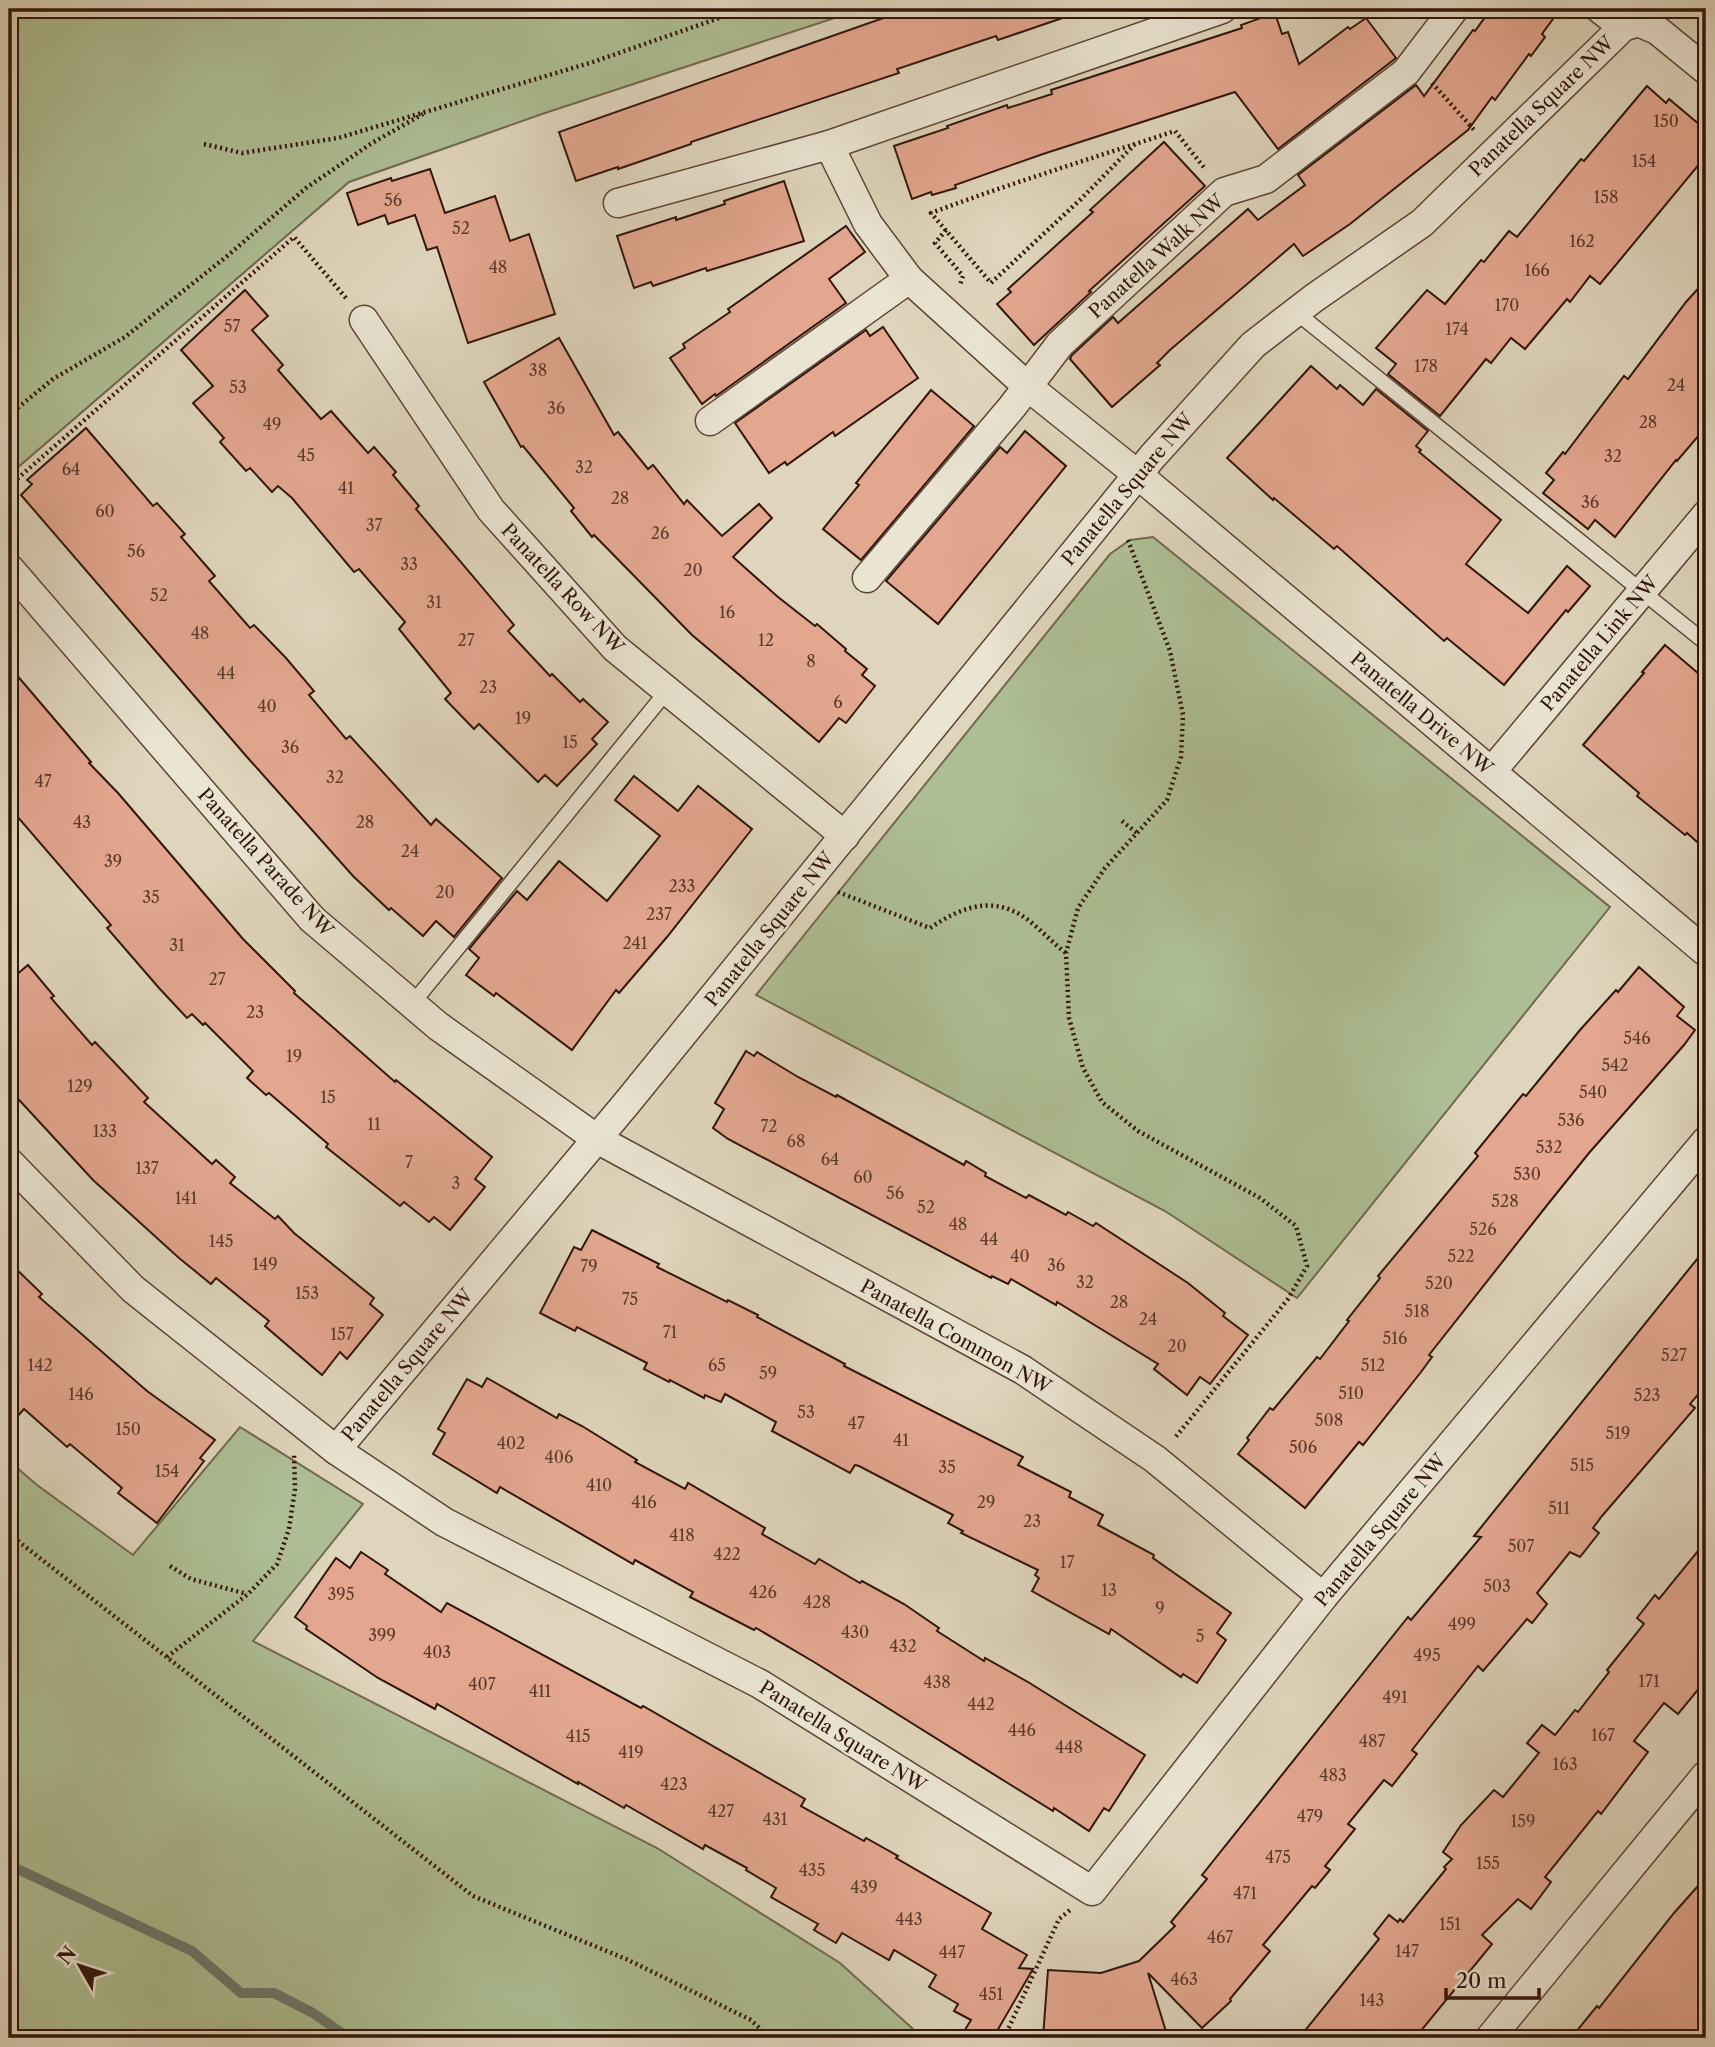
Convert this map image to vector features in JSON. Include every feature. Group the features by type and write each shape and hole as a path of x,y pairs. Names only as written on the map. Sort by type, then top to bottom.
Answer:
{"street":[{"path":"618,203 828,145 1222,9"},
{"name":"Panatella Walk NW","path":"867,578 1012,407 1060,344 1224,192 1266,179 1406,72 1454,9"},
{"path":"1600,9 1623,27"},
{"name":"Panatella Square NW","path":"1706,69 1657,30 1638,22 1623,27 1422,223 1314,298 1253,345 1137,474 597,1139 336,1450 444,1522 761,1684 1092,1891 1323,1597 1706,1141"},
{"path":"828,145 867,224 909,279 1027,386 1137,474"},
{"path":"710,421 909,279"},
{"name":"Panatella Row NW","path":"364,320 491,510 615,648 845,836"},
{"name":"Panatella Drive NW","path":"1137,474 1706,952"},
{"name":"Panatella Link NW","path":"1492,771 1706,515"},
{"name":"Panatella Parade NW","path":"9,568 312,919 438,1026 597,1139"},
{"name":"Panatella Common NW","path":"597,1139 1023,1370 1155,1459 1323,1597"},
{"path":"9,1162 133,1289 336,1450"},
{"path":"1490,2038 1706,1775"}],"lane":[{"path":"1297,313 1706,643"},
{"path":"412,1004 667,691"}],"path":[{"path":"204,144 242,153 338,138 593,62 745,9"},
{"path":"1432,83 1484,140"},
{"path":"9,415 53,379 125,337 226,257 306,188 372,143 430,110"},
{"path":"1135,144 991,283 931,213 1135,144 1175,131 1206,170"},
{"path":"946,230 935,243 963,276 959,288"},
{"path":"9,486 294,237 364,320"},
{"path":"1128,540 1170,651 1183,715 1181,757 1167,800 1105,868 1078,908 1066,953 1069,1018 1083,1068 1102,1102 1138,1131 1259,1198 1296,1226 1307,1266 1287,1299 1155,1459"},
{"path":"1122,821 1137,832"},
{"path":"838,892 930,928 951,914 981,904 1014,911 1031,922 1066,953"},
{"path":"167,1657 248,1594 277,1564 289,1529 295,1489 294,1449"},
{"path":"9,1534 472,1896 626,1959 751,2020 770,2038"},
{"path":"170,1566 191,1579 248,1594"},
{"path":"1004,2038 1059,1919 1092,1891"}],"green space":[{"path":"9,9 862,9 545,113 349,182 9,475"},
{"path":"1153,537 1610,907 1297,1298 1165,1211 756,995 1110,554 1130,540"},
{"path":"240,1427 363,1504 253,1641 657,1848 840,1963 923,2038 9,2038 9,1461 37,1485 133,1555"}],"building":[{"path":"909,9 1076,9 1077,13 998,40 996,36 897,69 899,73 576,181 559,132"},
{"path":"1491,9 1539,9 1553,19 1542,34 1545,37 1531,56 1529,54 1495,100 1492,97 1468,130 1350,224 1303,256 1294,244 1170,350 1157,363 1160,365 1112,407 1070,359 1072,355 1113,317 1118,323 1248,209 1258,220 1305,185 1298,175 1416,85 1424,96"},
{"path":"1275,13 1282,34 1288,32 1299,64 1348,27 1350,29 1366,18 1396,58 1278,149 1235,92 1043,154 955,185 956,188 932,195 931,192 912,199 894,146 1007,105 1008,108 1052,94 1051,90 1242,28 1241,25"},
{"path":"1647,86 1666,103 1669,99 1706,130 1706,156 1600,284 1590,276 1570,302 1567,299 1525,349 1511,338 1491,363 1486,359 1440,416 1388,374 1396,364 1376,348 1427,290 1445,304 1509,231 1517,237 1581,159 1584,161"},
{"path":"1164,142 1205,186 1034,345 997,304 1011,292 1008,289 1093,212 1090,210"},
{"path":"430,169 445,213 495,196 510,241 529,234 555,314 468,343 437,247 427,250 415,215 388,224 385,215 358,225 347,193 391,178 392,181"},
{"path":"784,181 804,241 707,271 706,268 653,286 651,282 634,288 617,236 725,204 724,201"},
{"path":"846,226 865,252 829,279 846,303 702,404 670,358 685,348 683,344 730,312 728,309"},
{"path":"1706,280 1706,427 1615,537 1595,520 1588,529 1543,493 1554,480 1546,473 1563,452 1565,454 1624,376 1628,379"},
{"path":"245,290 268,316 252,330 283,365 278,370 321,419 331,411 368,453 374,447 396,472 393,475 419,506 416,509 514,625 508,631 550,676 552,674 580,702 583,699 608,722 592,739 597,744 557,786 545,775 538,782 479,724 474,729 445,699 451,693 399,629 405,622 359,569 354,572 292,498 278,486 272,492 250,468 246,471 220,442 224,438 193,403 213,386 181,350"},
{"path":"883,327 918,378 835,436 833,432 787,465 785,462 769,473 735,423 866,330 870,336"},
{"path":"559,338 614,435 618,432 648,469 653,465 684,504 687,500 722,536 759,504 772,518 733,557 778,597 815,626 817,624 846,649 845,651 867,669 862,675 875,686 846,723 839,718 819,742 692,635 594,535 592,537 571,511 574,508 523,446 521,447 484,382"},
{"path":"1311,366 1337,389 1340,385 1363,405 1376,389 1428,431 1416,446 1421,450 1419,452 1501,520 1466,564 1528,613 1567,566 1590,586 1568,612 1566,610 1504,685 1447,638 1444,641 1337,546 1334,549 1274,498 1273,500 1227,458"},
{"path":"931,390 974,426 861,560 823,529 859,485 856,483"},
{"path":"86,428 153,506 157,503 185,534 181,537 215,576 209,581 250,628 254,625 286,658 314,691 309,695 346,739 350,736 431,825 436,819 502,878 454,937 436,921 423,936 391,908 389,910 353,876 21,495 32,484 27,480"},
{"path":"1025,431 1066,466 938,624 886,581 1000,447 1007,453"},
{"path":"1665,645 1706,680 1706,850 1637,796 1639,793 1583,745"},
{"path":"9,666 91,762 89,763 243,939 295,991 294,993 395,1082 396,1080 492,1157 475,1179 485,1187 450,1230 434,1217 429,1222 404,1202 400,1206 326,1147 328,1144 269,1093 266,1095 247,1078 253,1071 205,1023 203,1025 192,1014 187,1018 159,988 107,928 111,925 9,807"},
{"path":"634,776 678,811 698,786 752,829 667,937 619,993 616,990 572,1050 496,993 494,996 466,975 479,958 469,949 517,891 527,900 559,861 607,901 660,836 615,800"},
{"path":"28,965 54,996 51,998 92,1045 95,1042 148,1098 144,1102 212,1164 216,1160 235,1177 230,1183 275,1219 278,1216 294,1233 374,1298 370,1304 383,1315 347,1359 340,1352 322,1375 265,1326 269,1321 216,1278 211,1284 93,1180 9,1089 9,981"},
{"path":"1639,967 1684,1007 1677,1016 1695,1030 1548,1204 1429,1355 1432,1357 1363,1445 1359,1442 1305,1508 1238,1454 1249,1440 1247,1438 1270,1408 1273,1410 1317,1357 1320,1359 1380,1278 1378,1276 1478,1156 1475,1153 1523,1094 1526,1096 1580,1030"},
{"path":"746,1051 754,1056 757,1052 798,1077 836,1097 837,1095 964,1165 966,1161 986,1173 985,1176 1026,1198 1029,1195 1093,1226 1096,1223 1188,1283 1248,1335 1210,1384 1200,1377 1187,1395 1154,1369 1158,1364 1057,1302 1056,1305 1011,1279 1008,1284 992,1276 991,1278 728,1139 713,1128 724,1109 715,1103"},
{"path":"592,1230 659,1264 657,1267 758,1315 757,1317 845,1364 844,1366 1023,1457 1018,1465 1071,1492 1069,1497 1103,1515 1098,1525 1154,1555 1153,1558 1231,1613 1217,1633 1226,1640 1197,1683 1183,1674 1181,1677 1111,1629 1109,1634 1032,1591 1039,1578 1035,1575 1038,1570 961,1533 963,1531 948,1523 953,1515 859,1466 855,1465 850,1473 772,1431 776,1422 725,1394 721,1402 705,1395 704,1398 644,1369 647,1363 577,1327 575,1331 540,1313 574,1247 581,1250"},
{"path":"1706,1248 1706,1385 1690,1404 1695,1408 1602,1516 1593,1528 1599,1533 1580,1557 1570,1552 1537,1593 1547,1604 1532,1623 1527,1619 1483,1671 1478,1666 1412,1750 1417,1754 1392,1786 1384,1780 1348,1824 1355,1829 1325,1866 1330,1870 1315,1888 1312,1886 1263,1945 1270,1951 1231,2001 1202,2028 1148,1973 1168,2038 1043,2038 1048,1970 1101,1973 1139,1961 1175,1926 1171,1922 1207,1879 1202,1875 1408,1617 1411,1620 1481,1537 1474,1536"},
{"path":"9,1262 42,1294 39,1297 147,1391 215,1440 200,1458 204,1461 157,1523 118,1493 122,1488 70,1444 67,1447 24,1409 9,1426"},
{"path":"487,1378 557,1418 559,1414 582,1426 637,1460 635,1462 685,1489 688,1483 765,1528 762,1534 815,1564 819,1559 904,1604 939,1628 937,1631 984,1661 985,1658 1028,1682 1145,1755 1109,1811 1104,1808 1089,1831 814,1662 756,1628 754,1630 690,1597 693,1592 635,1560 633,1564 500,1487 497,1493 433,1454 445,1433 438,1429 467,1379 482,1387"},
{"path":"1706,1541 1706,1680 1678,1714 1664,1703 1634,1741 1648,1752 1601,1814 1598,1811 1545,1877 1551,1882 1531,1909 1518,1899 1482,1935 1492,1944 1415,2038 1299,2038 1379,1939 1374,1934 1389,1915 1398,1922 1400,1919 1403,1922 1446,1869 1444,1867 1452,1859 1443,1852 1461,1825 1494,1790 1503,1797 1539,1753 1527,1743 1542,1725 1555,1735 1575,1710 1578,1712 1644,1624 1637,1618 1655,1595 1659,1599"},
{"path":"361,1552 388,1570 385,1574 441,1612 447,1603 641,1708 643,1706 805,1799 801,1806 864,1841 866,1838 898,1856 896,1858 991,1913 982,1929 1027,1955 1019,1968 1033,1969 993,2038 960,2038 971,2020 954,2011 958,2004 929,1987 936,1975 894,1950 889,1960 842,1933 836,1943 814,1930 818,1924 771,1897 776,1888 746,1870 747,1868 705,1845 703,1849 626,1805 624,1808 578,1784 437,1704 435,1709 378,1678 306,1629 307,1626 295,1617 336,1558 350,1568"},
{"path":"1706,1877 1706,2038 1571,2038 1597,2006 1599,2008"}],"waterway":[{"path":"9,1865 192,1951 241,1993 274,1993 313,2013 349,2038"}]}
